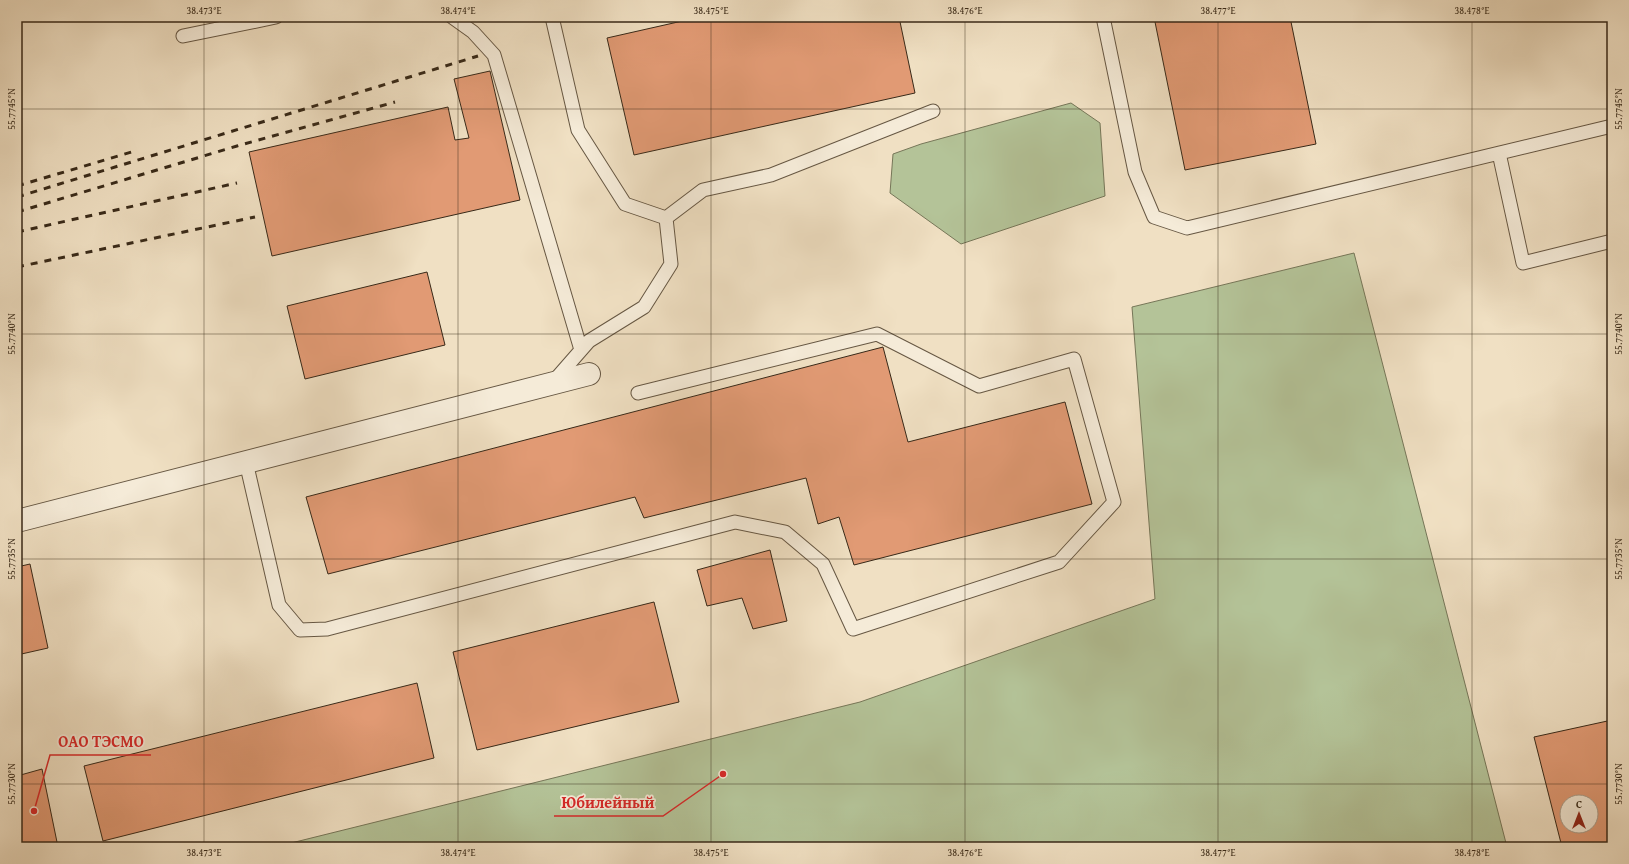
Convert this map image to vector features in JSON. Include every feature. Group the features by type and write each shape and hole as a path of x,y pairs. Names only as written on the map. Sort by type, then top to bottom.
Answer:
{"street":[{"path":"17,521 589,374"}],"lane":[{"path":"183,36 276,17"},
{"path":"452,17 473,32 494,55 581,350"},
{"path":"552,17 578,130 625,204 666,218"},
{"path":"1103,17 1136,172 1154,217 1187,228 1612,126"},
{"path":"666,218 703,190 771,175 933,111"},
{"path":"1498,153 1523,263 1612,241"},
{"path":"552,384 589,341 644,307 671,264 666,218"},
{"path":"246,462 278,605 300,630 327,629 735,522 785,532 823,564 853,629 1059,562 1114,502 1074,359 979,386 877,334 638,393"}],"green space":[{"path":"1071,103 1100,123 1105,196 961,244 890,193 893,154 921,144"},
{"path":"1354,253 1507,847 275,847 860,702 1155,599 1132,307"}],"building":[{"path":"700,17 899,17 915,93 634,155 607,38"},
{"path":"1154,17 1290,17 1316,144 1185,170"},
{"path":"490,71 520,200 272,256 249,152 448,107 455,140 469,138 454,79"},
{"path":"427,272 445,345 305,379 287,306"},
{"path":"883,347 908,442 1065,402 1092,504 854,565 839,517 818,524 806,478 644,518 635,497 328,574 306,497"},
{"path":"770,550 787,621 753,629 742,598 707,606 697,570"},
{"path":"30,564 48,648 17,655 17,567"},
{"path":"654,602 679,702 477,750 453,652"},
{"path":"417,683 434,758 103,841 84,766"},
{"path":"1612,720 1612,847 1562,847 1534,737"},
{"path":"42,769 58,847 17,847 17,776"}],"railway":[{"path":"17,197 478,56"},
{"path":"17,212 237,146 395,102"},
{"path":"17,186 135,151"},
{"path":"17,232 237,183"},
{"path":"17,267 255,217"}],"place":[{"name":"Юбилейный","path":"723,774"},
{"name":"ОАО ТЭСМО","path":"34,811"}]}
